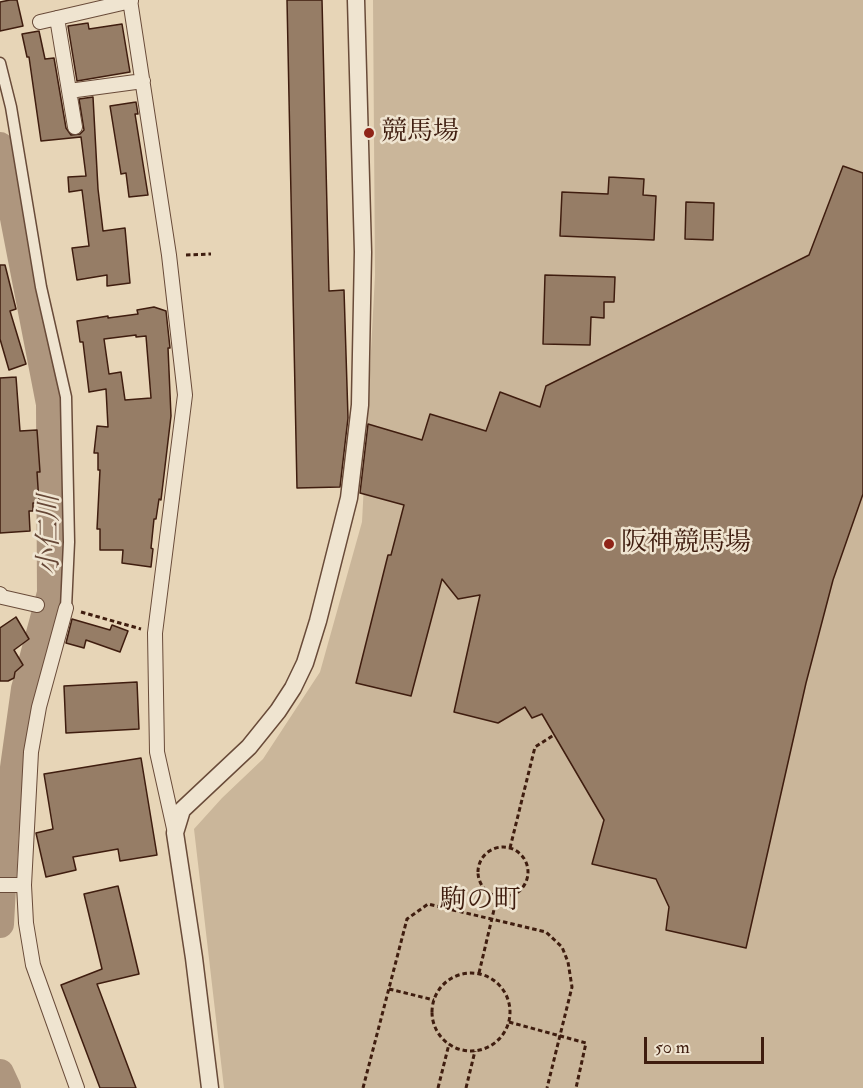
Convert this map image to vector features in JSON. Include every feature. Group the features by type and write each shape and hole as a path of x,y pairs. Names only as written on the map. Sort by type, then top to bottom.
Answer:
{"street":[{"path":"40,22 131,0 169,255 185,395 155,633 157,752 175,833 194,958 210,1088"},
{"path":"175,833 182,810 249,747 293,688 305,663 318,621 349,498 360,405 363,252 356,0"},
{"path":"57,18 75,127"},
{"path":"0,63 10,107 41,287 66,396 69,542 66,608 39,707 30,752 21,885 33,965 77,1088"},
{"path":"69,91 143,81"},
{"path":"0,594 3,597 38,605"},
{"path":"0,885 21,885"}],"path":[{"path":"186,255 211,254"},
{"path":"86,613 140,629"},
{"path":"510,848 535,747 554,735"},
{"path":"510,848 524,857 527,864 527,881 524,888 517,894 497,897 485,891 478,868 481,860 493,849 510,848"},
{"path":"479,973 497,897"},
{"path":"363,1088 407,919 428,904 546,932 562,947 568,962 572,987 547,1088"},
{"path":"462,973 479,973 488,976 499,984 507,995 511,1008 505,1033 497,1042 475,1051 463,1050 449,1044 435,1027 432,1014 434,1000 440,988 450,979 462,973"},
{"path":"389,989 434,1000"},
{"path":"509,1022 586,1043 576,1088"},
{"path":"438,1088 449,1044"},
{"path":"466,1088 475,1051"}],"shaded area":[{"name":"阪神競馬場","path":"373,0 863,0 863,1088 224,1088 194,829 222,798 263,759 320,672 362,522 375,275"}],"building":[{"path":"17,0 23,26 0,31 0,2"},
{"path":"287,0 322,0 329,291 344,290 348,418 340,487 297,488"},
{"path":"88,23 89,29 122,24 130,72 77,81 68,26"},
{"path":"39,31 45,59 54,58 66,128 71,135 80,134 84,130 79,99 93,97 98,189 103,231 125,228 130,283 107,286 107,275 77,280 72,248 89,246 82,190 69,192 68,177 86,176 81,137 41,141 29,57 27,57 22,34"},
{"path":"136,102 138,114 135,114 148,195 129,197 126,173 121,174 110,106"},
{"path":"843,166 863,173 863,494 833,580 806,683 746,948 666,930 669,907 656,879 592,864 604,820 542,714 532,718 525,707 498,723 454,712 480,595 458,599 442,579 411,696 356,683 388,555 391,555 404,505 360,493 368,424 422,440 430,414 486,431 500,392 540,407 546,386 809,255"},
{"path":"609,177 644,179 643,195 656,196 654,240 560,236 562,192 608,194"},
{"path":"686,202 714,203 713,240 685,239"},
{"path":"0,265 5,265 16,309 10,311 26,364 9,370 0,339"},
{"path":"545,275 615,277 614,302 604,302 604,318 591,317 590,345 543,344"},
{"path":"154,307 166,311 170,348 168,348 171,416 161,500 159,499 156,519 154,519 151,567 122,563 123,550 100,550 100,529 97,529 100,470 98,470 98,453 94,453 97,426 108,427 106,389 89,392 83,342 80,342 77,321 138,314 137,310","holes":["136,335 136,337 146,336 151,398 125,400 121,372 109,374 104,339"]},
{"path":"16,377 20,431 37,430 40,472 37,472 39,503 33,503 33,511 29,511 30,531 0,533 0,378"},
{"path":"16,617 29,639 14,650 23,665 15,672 14,678 0,681 0,628"},
{"path":"72,619 110,630 112,625 128,631 120,652 86,640 84,648 66,643"},
{"path":"137,682 139,729 66,733 64,686"},
{"path":"141,758 157,855 120,861 118,849 73,857 76,870 46,877 36,833 53,829 44,774"},
{"path":"118,886 139,974 97,984 136,1088 100,1088 61,985 102,969 84,894"}],"waterway":[{"name":"小仁川","path":"0,146 50,404 51,593 25,689 5,832 0,924"},
{"path":"0,1073 7,1088"}],"place":[{"name":"競馬場","path":"369,133"},
{"name":"阪神競馬場","path":"609,544"}],"district":[{"name":"駒の町","path":"480,902"}]}
